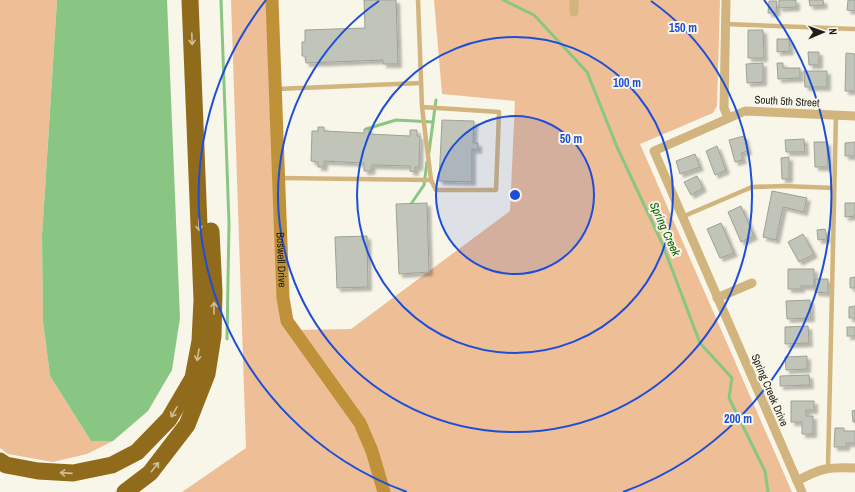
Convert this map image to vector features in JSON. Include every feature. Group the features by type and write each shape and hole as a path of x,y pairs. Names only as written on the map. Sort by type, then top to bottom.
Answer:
{"highway":[{"path":"0,461 6,465 38,471 73,473 112,465 137,452 169,419 193,378 200,341 202,300 190,0"},
{"path":"125,492 150,473 187,425 207,374 213,336 214,292 202,0"}],"street":[{"name":"Boswell Drive","path":"272,0 283,298 287,321 360,423 372,450 384,492"},
{"path":"574,0 574,12"},
{"path":"726,0 724,108 728,118"},
{"name":"South 5th Street","path":"654,151 745,111 855,116"},
{"name":"Spring Creek Drive","path":"654,151 802,492"},
{"path":"717,298 752,283"},
{"path":"797,481 818,470 828,467 855,468"}],"lane":[{"path":"418,0 422,108 431,180 436,190 496,190 499,112 422,108"},
{"path":"725,24 855,29"},
{"path":"275,90 421,83"},
{"path":"828,467 836,115"},
{"path":"279,178 431,180"},
{"path":"682,217 752,188 784,186 834,188"}],"shaded area":[{"path":"0,0 57,0 42,236 43,321 50,376 91,441 113,441 87,454 53,462 8,454 0,448"},
{"path":"57,0 167,0 180,318 172,370 148,411 113,441 91,441 50,376 43,321 42,236"},
{"path":"231,0 272,0 283,298 294,330 351,329 510,211 515,101 442,94 434,0 720,0 717,106 713,113 640,144 792,492 182,492 246,448"}],"building":[{"path":"364,0 396,0 398,64 383,64 383,60 306,63 305,56 302,56 302,42 305,42 305,30 365,28"},
{"path":"779,0 796,0 796,7 779,8"},
{"path":"809,0 823,0 824,5 810,6"},
{"path":"848,0 855,0 855,11 847,10"},
{"path":"769,1 777,1 776,13 768,13"},
{"path":"748,30 763,30 764,58 748,58"},
{"path":"777,39 789,39 790,51 777,52"},
{"path":"808,52 819,52 819,65 809,65"},
{"path":"846,53 855,54 855,91 845,91"},
{"path":"763,63 763,82 747,83 746,64"},
{"path":"777,63 783,63 783,68 800,68 800,78 778,79"},
{"path":"804,71 827,71 827,87 805,87"},
{"path":"442,120 474,121 473,143 478,143 478,150 472,149 472,182 439,181"},
{"path":"318,127 324,127 324,131 364,133 364,129 369,129 369,134 410,136 410,130 417,130 417,136 420,136 419,167 415,167 415,172 410,171 410,166 372,165 371,171 364,171 364,163 324,161 324,167 318,167 318,162 311,161 312,131 318,131"},
{"path":"744,136 748,151 741,153 743,160 735,162 729,140"},
{"path":"804,139 805,152 786,152 785,140"},
{"path":"814,142 827,142 828,167 815,167"},
{"path":"855,142 855,156 845,156 845,143"},
{"path":"717,146 726,170 715,175 706,151"},
{"path":"695,154 700,167 680,174 676,161"},
{"path":"789,157 789,179 782,179 781,158"},
{"path":"697,176 703,188 691,195 684,182"},
{"path":"772,191 807,198 804,212 783,207 776,240 763,237"},
{"path":"427,203 429,272 399,274 396,204"},
{"path":"845,203 855,203 855,216 845,217"},
{"path":"741,206 754,236 741,242 728,212"},
{"path":"721,223 734,253 720,258 707,229"},
{"path":"825,229 827,239 818,240 817,230"},
{"path":"803,234 814,254 799,262 788,242"},
{"path":"367,236 368,287 337,288 335,237"},
{"path":"788,269 814,269 814,286 801,286 801,289 788,289"},
{"path":"855,277 855,288 850,288 850,278"},
{"path":"815,279 828,279 828,293 815,292"},
{"path":"810,300 811,318 787,319 786,301"},
{"path":"855,306 855,318 849,318 849,307"},
{"path":"808,326 809,343 785,344 785,327"},
{"path":"847,327 855,327 855,336 847,336"},
{"path":"807,356 807,369 786,370 785,357"},
{"path":"809,375 810,385 780,386 780,376"},
{"path":"791,401 814,401 814,410 806,410 806,416 813,416 813,434 802,434 802,422 791,422"},
{"path":"855,410 855,422 853,422 852,411"},
{"path":"835,428 844,428 844,431 855,431 855,443 846,443 846,447 834,447"}],"waterway":[{"path":"221,0 229,223 227,339"},
{"name":"Spring Creek","path":"503,0 534,15 587,72 617,147 662,243 700,343 732,378 729,398 765,471 768,492"},
{"path":"429,152 436,100"},
{"path":"366,129 396,120 433,122"},
{"path":"411,204 424,185 427,162"}]}
